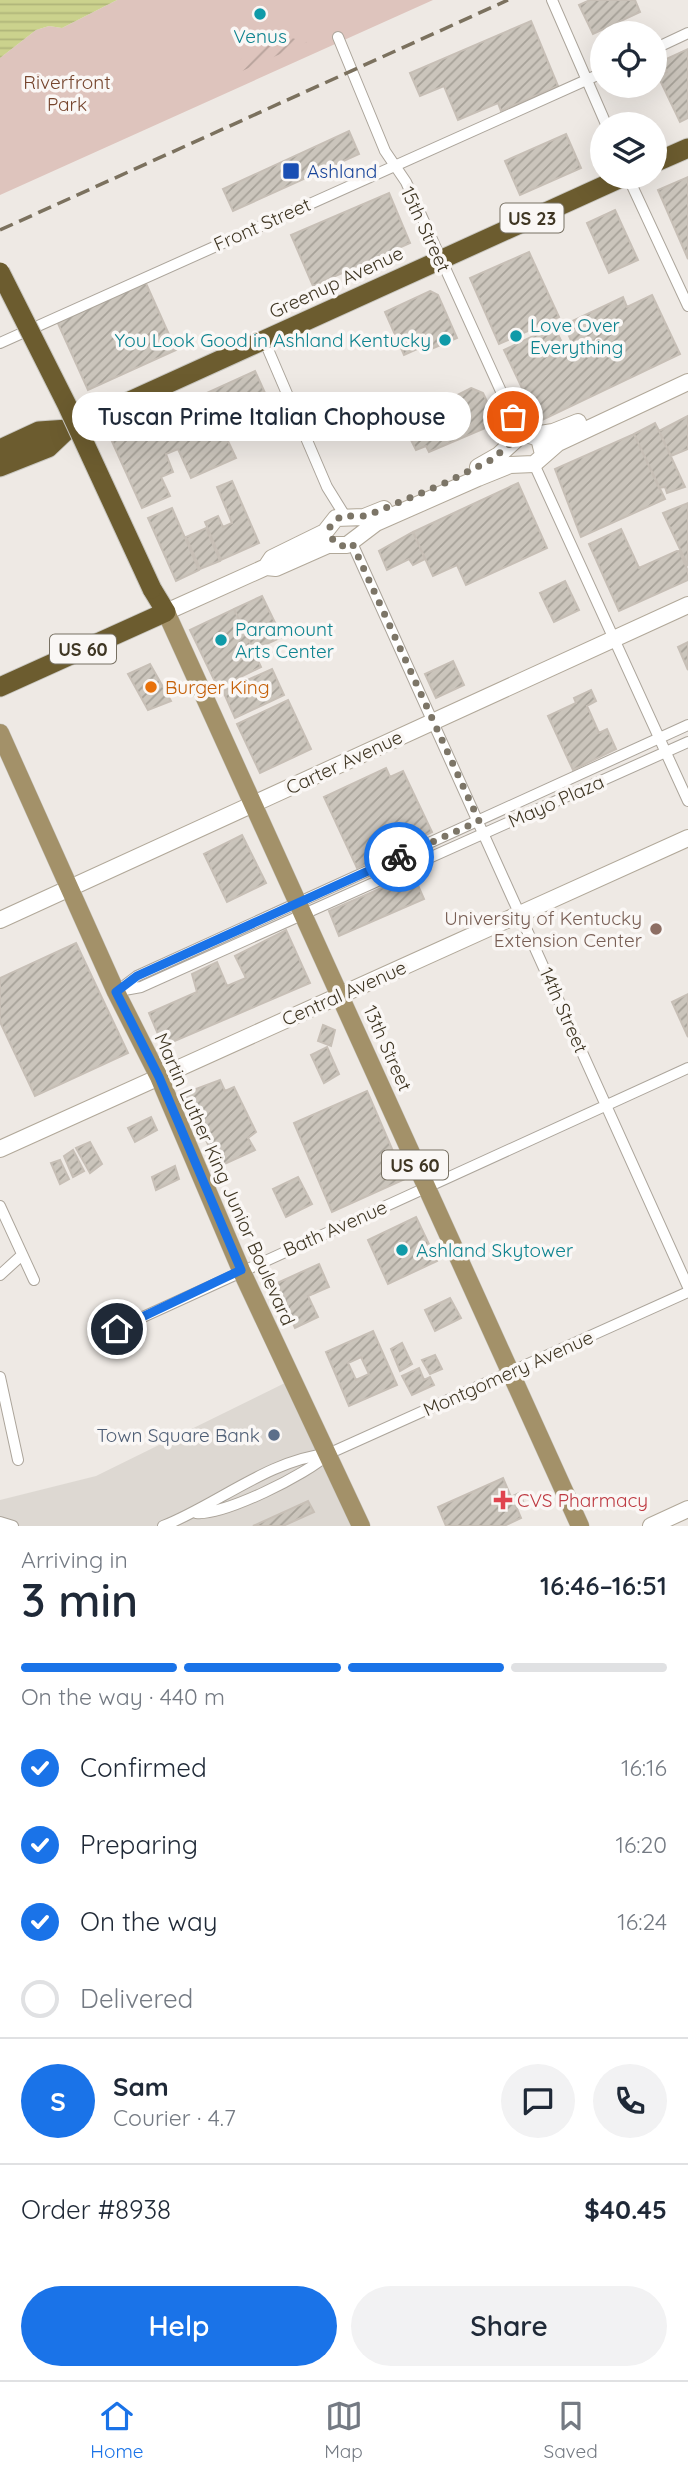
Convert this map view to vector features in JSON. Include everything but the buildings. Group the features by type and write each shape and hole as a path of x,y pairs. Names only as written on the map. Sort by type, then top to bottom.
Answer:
{"highway":[{"path":"667,157 688,148"},
{"name":"Greenup Avenue","path":"0,467 48,448 68,429 598,189"},
{"name":"13th Street","path":"0,272 67,405 152,589 166,612"},
{"name":"Greenup Avenue","path":"0,449 39,431 68,429"},
{"name":"US 60","path":"0,687 166,612"}],"main road":[{"path":"266,567 272,558 315,538 340,520 366,516 443,484 493,459 522,438 550,433 581,421 688,370"},
{"path":"166,612 266,567 276,568 328,545 350,541 376,523 504,466 532,461 558,443 688,382"},
{"path":"522,438 512,456 532,461"},
{"path":"522,438 542,443 532,461"},
{"path":"340,520 331,537 350,541"},
{"path":"340,520 358,525 350,541"},
{"name":"Carter Avenue","path":"0,920 688,605"},
{"name":"13th Street","path":"166,612 580,1526"},
{"name":"Martin Luther King Junior Boulevard","path":"0,733 116,992 159,1077 241,1270 361,1526"},
{"name":"Central Avenue","path":"0,1149 688,838"},
{"path":"651,1526 688,1509"}],"street":[{"path":"552,0 601,112"},
{"path":"667,43 688,33"},
{"name":"15th Street","path":"338,37 392,166 406,182 522,438"},
{"name":"Front Street","path":"0,343 588,79"},
{"path":"631,189 688,306"},
{"path":"264,340 340,520"},
{"path":"532,461 688,801"},
{"name":"14th Street","path":"350,541 434,720 688,1289"},
{"name":"Mayo Plaza","path":"299,909 479,821 688,725"},
{"name":"Mayo Plaza","path":"116,992 137,976 484,833 688,742"},
{"name":"Bath Avenue","path":"97,1338 688,1068"},
{"path":"0,1206 34,1280"},
{"path":"0,1275 22,1255"},
{"name":"Montgomery Avenue","path":"163,1526 196,1513 209,1501 305,1457 328,1454 688,1289"},
{"path":"0,1377 18,1460"},
{"path":"0,1522 13,1526"}],"shaded area":[{"path":"0,0 117,0 62,28 49,26 36,30 0,58"},
{"path":"291,1380 360,1526 0,1526 0,1500 96,1476"}],"green space":[{"name":"Riverfront Park","path":"117,0 433,0 0,195 0,58 36,30 49,26 62,28"},
{"path":"284,36 307,42 222,80 242,58"}],"railway":[{"path":"0,230 508,0"}],"way so far":[{"path":"399,857 479,821 352,543 342,546 333,541 330,527 341,516 366,516 443,484 493,459 514,440 513,417"}],"place":[{"name":"Venus","path":"260,14"},
{"name":"Ashland","path":"291,171"},
{"name":"Love Over Everything","path":"516,336"},
{"name":"You Look Good in Ashland Kentucky","path":"445,340"},
{"name":"Tuscan Prime Italian Chophouse","path":"513,417"},
{"name":"Paramount Arts Center","path":"221,640"},
{"name":"Burger King","path":"151,687"},
{"name":"University of Kentucky Extension Center","path":"656,929"},
{"name":"Ashland Skytower","path":"402,1250"},
{"name":"Town Square Bank","path":"274,1435"},
{"name":"CVS Pharmacy","path":"503,1500"}],"route":[{"path":"117,1329 241,1270 159,1077 116,992 137,976 399,857"}]}
